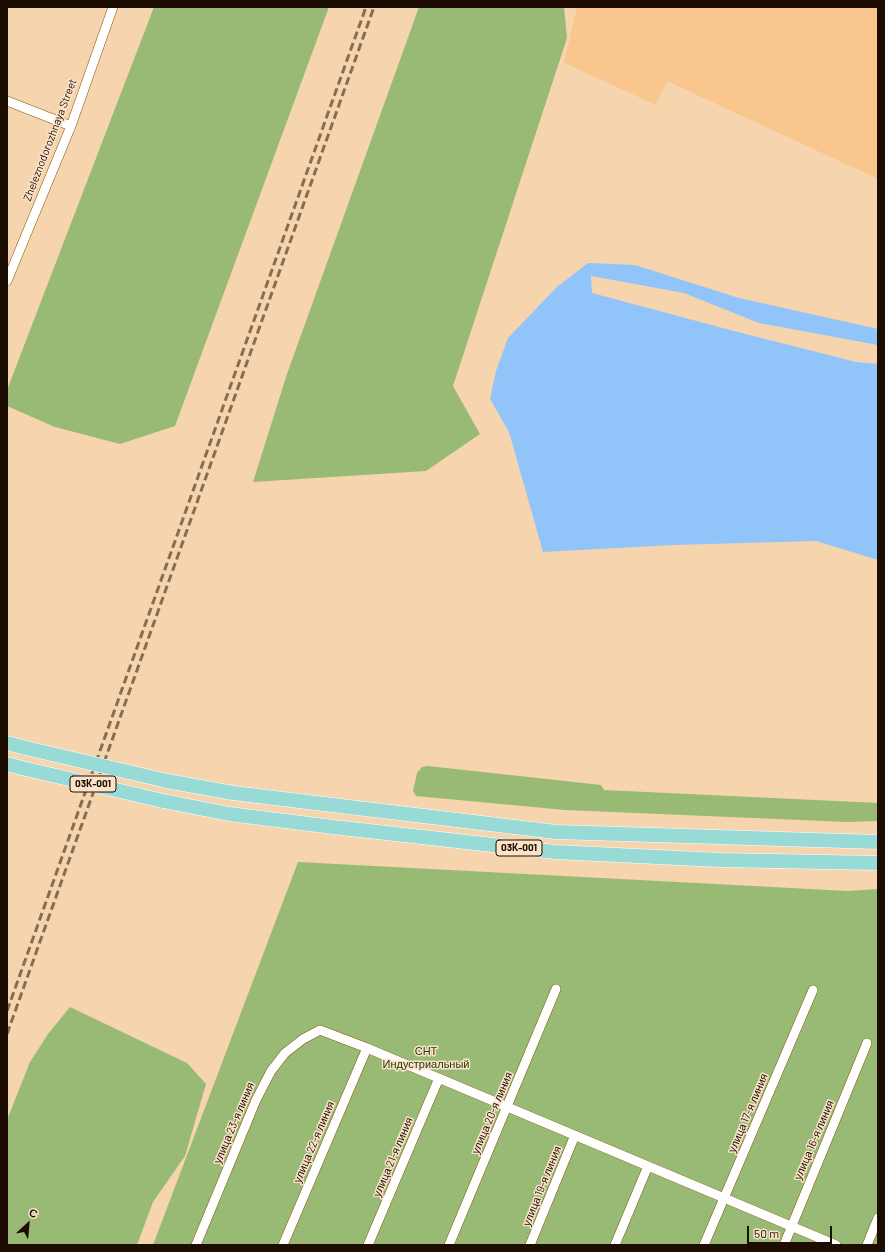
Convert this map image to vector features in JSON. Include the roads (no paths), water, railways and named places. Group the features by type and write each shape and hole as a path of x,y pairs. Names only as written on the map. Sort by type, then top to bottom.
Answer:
{"main road":[{"name":"03К-001","path":"7,743 167,781 233,793 556,832 878,842"},
{"name":"03К-001","path":"7,764 163,801 229,814 333,827 555,852 719,860 878,863"}],"street":[{"name":"Zheleznodorozhnaya Street","path":"7,281 71,126 113,7"},
{"path":"7,100 71,126"},
{"name":"улица 20-я линия","path":"449,1245 508,1107 556,989"},
{"name":"улица 17-я линия","path":"704,1245 813,990"},
{"name":"улица 23-я линия","path":"196,1245 256,1100 267,1078 285,1053 303,1039 320,1030 367,1048"},
{"name":"улица 16-я линия","path":"784,1245 867,1043"},
{"path":"367,1048 836,1245"},
{"name":"улица 22-я линия","path":"283,1245 367,1048"},
{"name":"улица 21-я линия","path":"368,1245 439,1078"},
{"name":"улица 19-я линия","path":"530,1245 576,1135"},
{"path":"615,1245 648,1166"},
{"path":"867,1245 878,1218"}],"water":[{"path":"588,263 635,265 739,298 878,329 878,345 759,323 684,293 591,276 592,293 856,362 878,364 878,560 816,541 673,545 543,552 509,432 490,399 496,371 508,338 557,287"}],"railway":[{"path":"7,1011 366,7"},
{"path":"7,1034 374,7"}],"park label":[{"name":"СНТ Индустриальный","path":"426,1057"}]}
